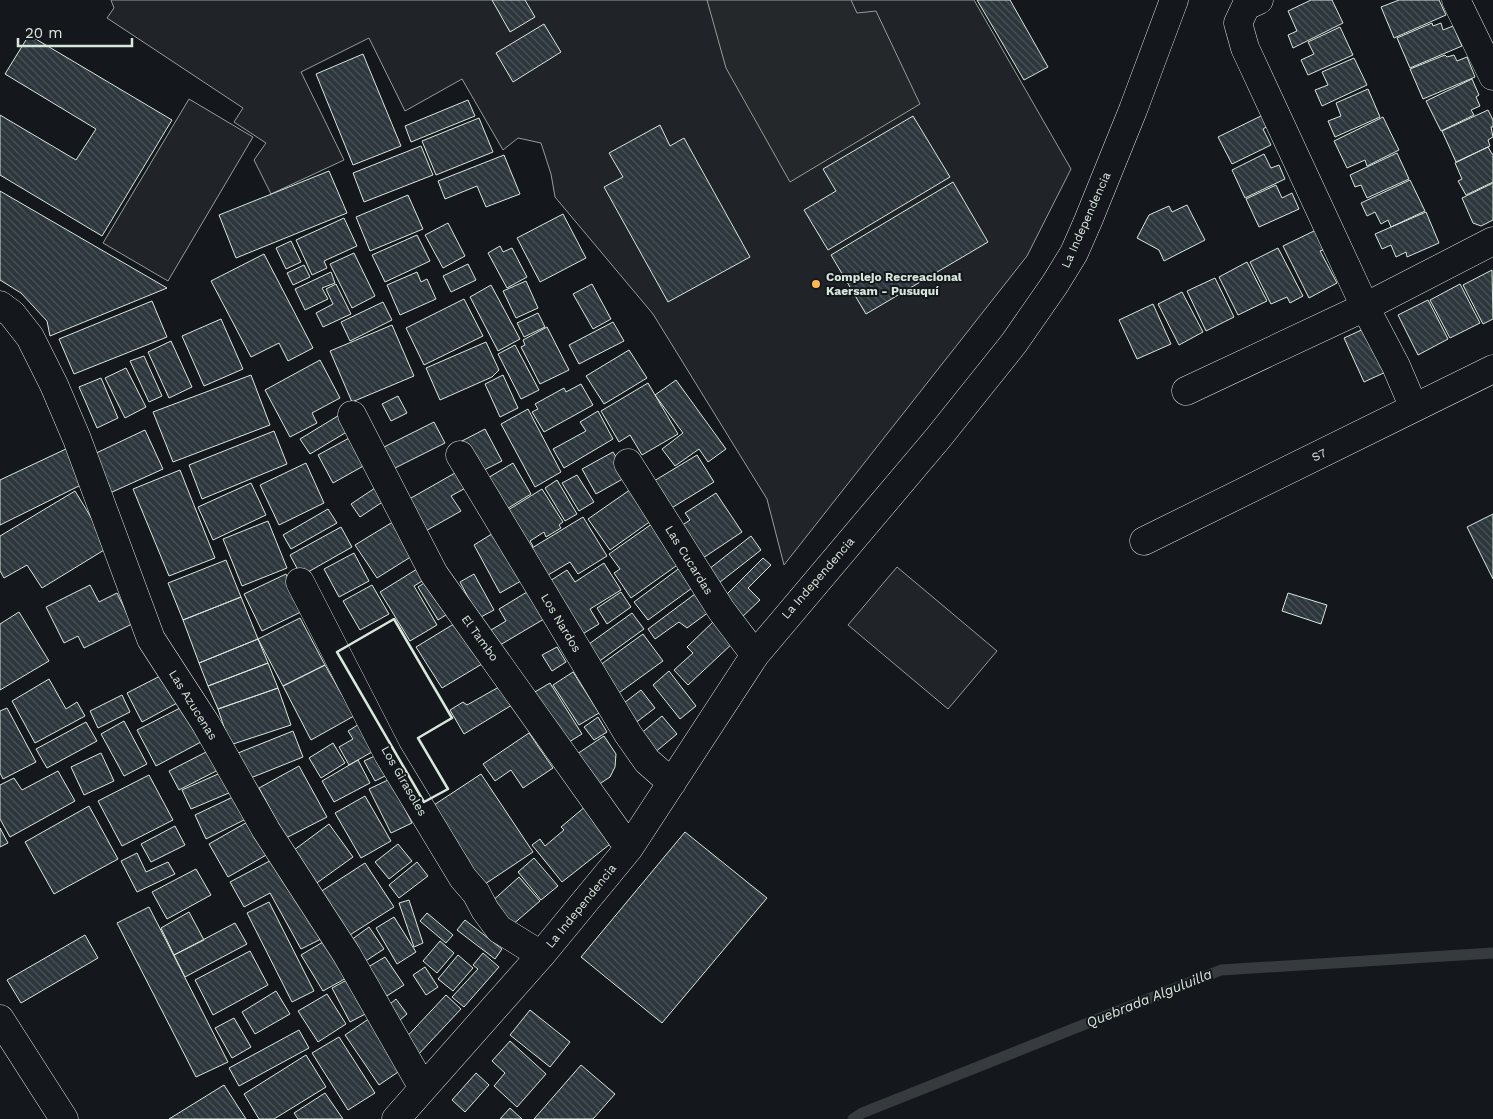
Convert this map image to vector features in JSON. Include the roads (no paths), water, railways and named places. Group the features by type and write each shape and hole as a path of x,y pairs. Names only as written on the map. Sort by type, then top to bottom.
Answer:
{"street":[{"name":"La Independencia","path":"396,1119 540,955 629,848 754,654 938,438 1014,343 1074,253 1133,110 1174,0"},
{"path":"1259,0 1246,6 1238,23 1245,48 1365,307 1396,366 1414,408"},
{"path":"1456,0 1493,76"},
{"path":"1186,391 1365,307 1493,241"},
{"name":"Las Azucenas","path":"0,305 12,314 30,337 54,385 77,439 151,639 206,724 266,830 346,955 423,1088"},
{"name":"S7","path":"1144,541 1493,369"},
{"name":"El Tambo","path":"352,415 434,574 629,848"},
{"name":"Los Nardos","path":"460,455 628,734 647,761 672,783"},
{"name":"Las Cucardas","path":"628,463 721,610 754,654"},
{"name":"Los Girasoles","path":"300,582 388,754 458,870 499,929 540,955"},
{"path":"0,1019 64,1119"}],"waterway":[{"name":"Quebrada Alguluilla","path":"853,1119 862,1113 1221,970 1493,953"}],"place":[{"name":"Complejo Recreacional Kaersam - Pusuquí","path":"816,284"}]}
